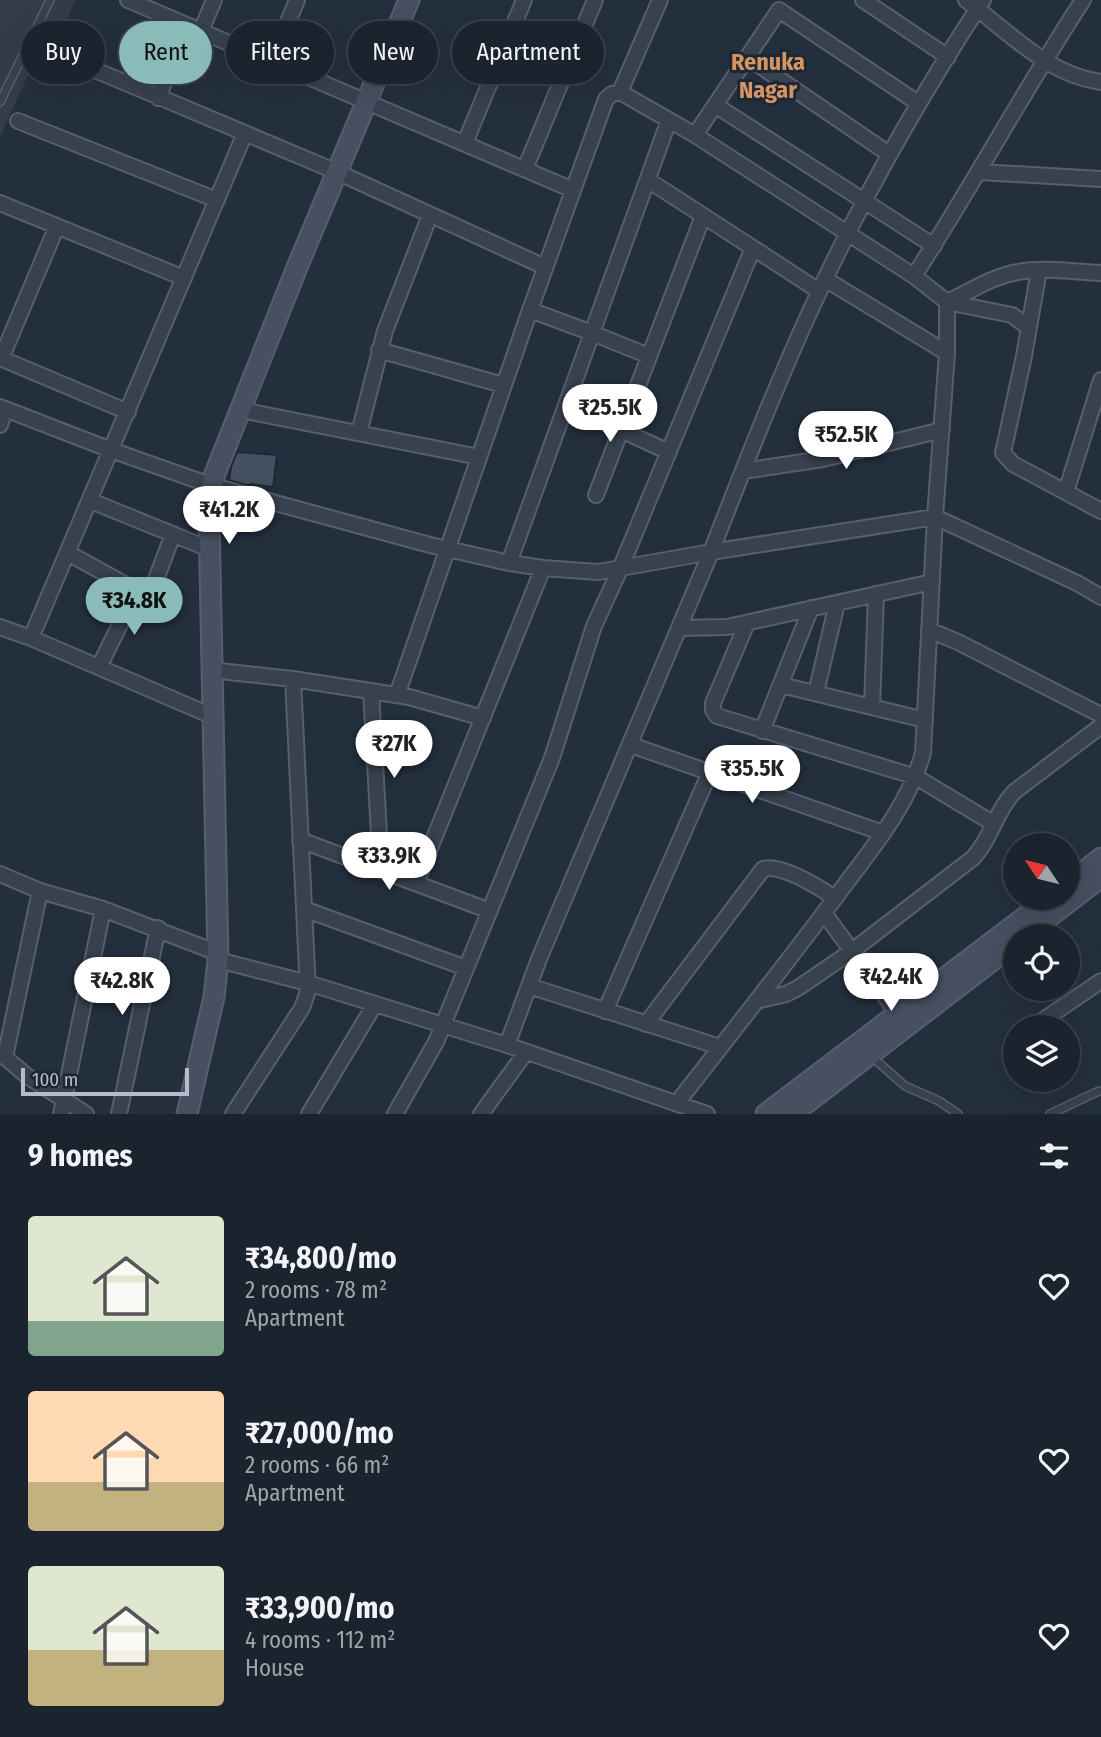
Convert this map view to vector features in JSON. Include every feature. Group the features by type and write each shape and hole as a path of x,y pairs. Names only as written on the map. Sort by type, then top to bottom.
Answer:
{"main road":[{"path":"187,1114 214,997 218,957 209,549 209,518 214,476 409,0"},
{"path":"1080,875 1101,858"},
{"path":"1040,924 1101,877"},
{"path":"766,1114 1034,910"},
{"path":"792,1114 1003,952"}],"street":[{"path":"130,0 178,21"},
{"path":"199,21 214,0"},
{"path":"288,21 297,0"},
{"path":"465,143 524,0"},
{"path":"525,169 595,0"},
{"path":"620,92 660,0"},
{"path":"863,0 948,57"},
{"path":"914,276 980,172 1043,61 1083,0"},
{"path":"507,1045 529,986 680,628 766,411 822,285 889,154 948,57 975,3 1043,61 1072,76 1101,82"},
{"path":"695,135 781,5 918,103"},
{"path":"747,57 889,154"},
{"path":"105,75 337,172 545,267"},
{"path":"158,98 165,84"},
{"path":"325,84 573,190"},
{"path":"397,695 545,267 606,99 612,94 620,92 695,135 914,276 947,302 1012,315 1029,327"},
{"path":"715,105 934,246"},
{"path":"509,563 669,120"},
{"path":"18,121 217,200"},
{"path":"32,638 245,133"},
{"path":"980,172 1101,179"},
{"path":"648,180 752,248 947,353"},
{"path":"0,203 184,278"},
{"path":"359,433 379,350 430,215"},
{"path":"596,495 703,216"},
{"path":"57,226 1,358 128,412"},
{"path":"395,1114 426,1063 490,911 552,758 594,626 621,568 752,248"},
{"path":"947,302 999,277 1016,272 1039,270 1101,273"},
{"path":"1039,270 1003,453 1013,464 1101,511"},
{"path":"677,1103 824,914 883,833 905,800 916,777 923,753 935,517 947,353 947,302"},
{"path":"530,310 649,356"},
{"path":"379,350 503,386"},
{"path":"1066,492 1101,380"},
{"path":"566,405 669,452"},
{"path":"0,425 3,408 213,486 509,563 598,572 935,517 1077,583 1101,597"},
{"path":"241,410 479,457"},
{"path":"743,471 823,459 942,430"},
{"path":"90,501 209,549"},
{"path":"68,553 144,595 150,591 173,534"},
{"path":"416,883 543,568"},
{"path":"680,628 708,629 747,623 932,582"},
{"path":"99,667 136,592"},
{"path":"872,707 876,594"},
{"path":"816,693 837,603"},
{"path":"762,731 811,608"},
{"path":"747,623 713,703 713,710 723,719 916,777 995,824"},
{"path":"929,630 1101,715"},
{"path":"1,631 32,638 212,716"},
{"path":"211,670 397,695 483,718"},
{"path":"233,1114 306,999 308,983 293,679"},
{"path":"781,685 925,720"},
{"path":"372,691 382,870"},
{"path":"756,1001 786,994 798,988 852,951 973,858 987,840 1006,801 1014,792 1101,726"},
{"path":"631,745 883,833"},
{"path":"605,1011 710,772"},
{"path":"300,840 490,911"},
{"path":"646,1024 763,869 773,868 807,881 835,898"},
{"path":"0,874 40,891 158,928 218,957 507,1045 706,1114"},
{"path":"40,891 2,1055 63,1108 86,1114"},
{"path":"63,1108 103,909"},
{"path":"303,909 466,968"},
{"path":"824,914 898,1014"},
{"path":"120,1114 158,928"},
{"path":"1051,1015 1101,981"},
{"path":"529,986 720,1047"},
{"path":"309,1114 375,1004"},
{"path":"481,1114 526,1052"}],"lane":[{"path":"0,102 50,0"},
{"path":"870,1055 905,1086 939,1101 958,1114"},
{"path":"1050,1114 1100,1091"}],"shaded area":[{"path":"0,0 75,0 67,21 21,21 21,84 24,84 0,137"}],"building":[{"path":"237,452 277,455 273,487 249,486 229,480"}],"district":[{"name":"Renuka Nagar","path":"768,76"}]}
